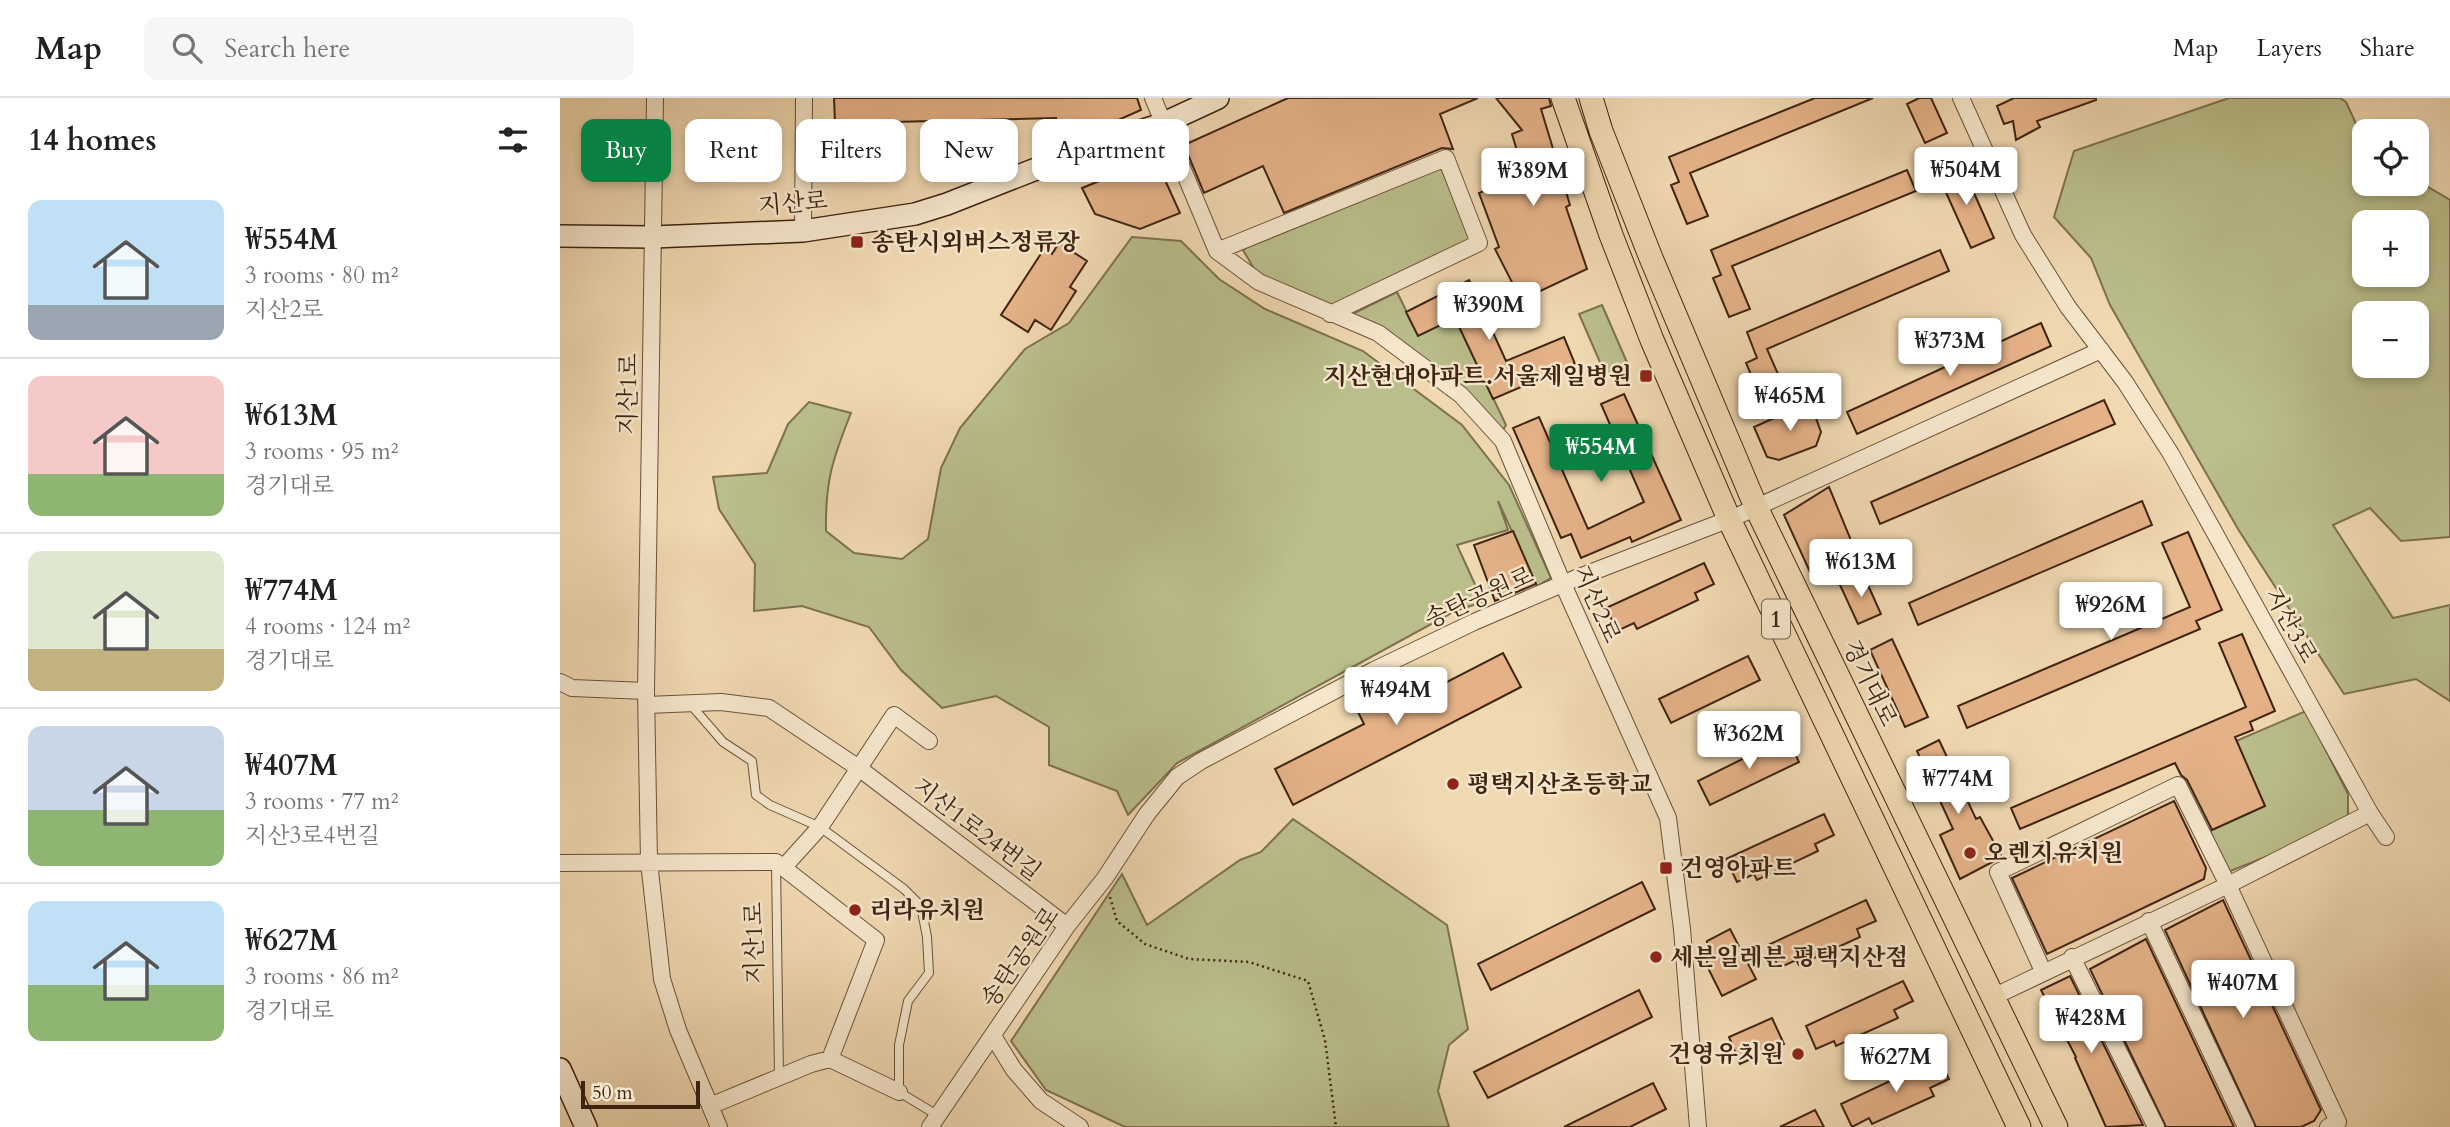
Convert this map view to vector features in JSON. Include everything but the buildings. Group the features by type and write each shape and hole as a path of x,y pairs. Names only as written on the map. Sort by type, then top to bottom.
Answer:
{"main road":[{"name":"지산로","path":"1173,119 1218,98"},
{"name":"1","path":"1563,98 1611,235 1652,340 1729,519 2019,1127"},
{"name":"경기대로","path":"1591,98 1601,131 1651,258 1756,507 2056,1127"},
{"name":"지산로","path":"560,236 653,237 803,230 915,214 1032,171"},
{"path":"560,1069 585,1126"}],"street":[{"name":"지산1로","path":"655,98 647,698 649,862 662,979 678,1030 719,1127"},
{"path":"803,230 804,98"},
{"path":"1153,98 1160,119"},
{"name":"지산3로","path":"1961,98 2024,235 2067,307 2125,382 2171,454 2370,813 2386,837"},
{"path":"1187,182 1217,251 1446,158 1479,243 1330,314"},
{"name":"지산2로","path":"1217,251 1259,282 1378,333 1461,395 1503,441 1563,584 1668,818 1682,929 1698,1127"},
{"name":"송탄공원로","path":"934,1121 1147,814 1177,777 1201,761 1374,670 1474,622 1729,519 2101,350"},
{"path":"560,682 572,688 647,698"},
{"name":"지산1로24번길","path":"647,698 690,703 722,702 769,708 860,769 1067,926"},
{"path":"780,865 820,827 894,715 929,741"},
{"path":"2043,971 1998,872 2178,785 2228,885 2333,1125"},
{"path":"1993,997 2072,957 2228,885 2370,813"},
{"path":"560,863 780,865 876,940 830,1059"},
{"path":"2148,921 2246,1127"},
{"path":"2072,957 2156,1127"},
{"name":"송탄공원로","path":"993,1036 1014,1070 1041,1101 1080,1127"},
{"path":"710,1106 811,1064 830,1059 899,1092"}],"lane":[{"path":"690,703 723,743 752,761 756,794 771,805 820,827 904,889 921,906 927,937 929,973 908,1002 899,1045 899,1092 934,1121"},
{"name":"지산1로","path":"779,1077 780,865"}],"path":[{"path":"1105,878 1118,921 1145,943 1189,959 1249,962 1308,981 1325,1040 1336,1127"}],"green space":[{"path":"2229,98 2340,98 2346,102 2354,119 2352,196 2429,196 2429,188 2450,200 2450,537 2401,541 2370,508 2333,525 2393,618 2450,605 2450,701 2416,679 2344,694 2238,529 2110,305 2091,258 2054,217 2074,151"},
{"path":"1441,167 1471,242 1325,308 1256,272 1243,250 1257,239"},
{"path":"1132,237 1181,241 1219,279 1265,309 1363,351 1462,425 1509,485 1551,578 1537,586 1498,501 1508,530 1457,545 1483,602 1455,611 1177,763 1128,815 1117,791 1049,765 1049,727 996,696 942,708 901,670 869,627 802,606 754,611 755,564 719,509 713,477 767,473 788,424 809,402 851,413 831,470 826,531 854,553 902,559 928,539 941,468 960,428 1025,349 1069,323"},
{"path":"1397,292 1418,335 1455,318 1506,425 1503,430 1450,383 1344,318"},
{"path":"1602,305 1629,367 1606,376 1579,314"},
{"path":"2306,711 2348,794 2348,824 2228,872 2210,831 2265,806 2236,741"},
{"path":"1293,819 1447,925 1468,1029 1449,1045 1438,1091 1449,1127 1125,1127 1046,1090 1011,1041 1122,874 1147,925 1240,860 1261,852"}],"place":[{"name":"송탄시외버스정류장","path":"857,242"},
{"name":"지산현대아파트.서울제일병원","path":"1646,376"},
{"name":"평택지산초등학교","path":"1453,784"},
{"name":"오렌지유치원","path":"1970,853"},
{"name":"건영아파트","path":"1666,868"},
{"name":"리라유치원","path":"855,910"},
{"name":"세븐일레븐 평택지산점","path":"1656,957"},
{"name":"건영유치원","path":"1798,1054"}]}
